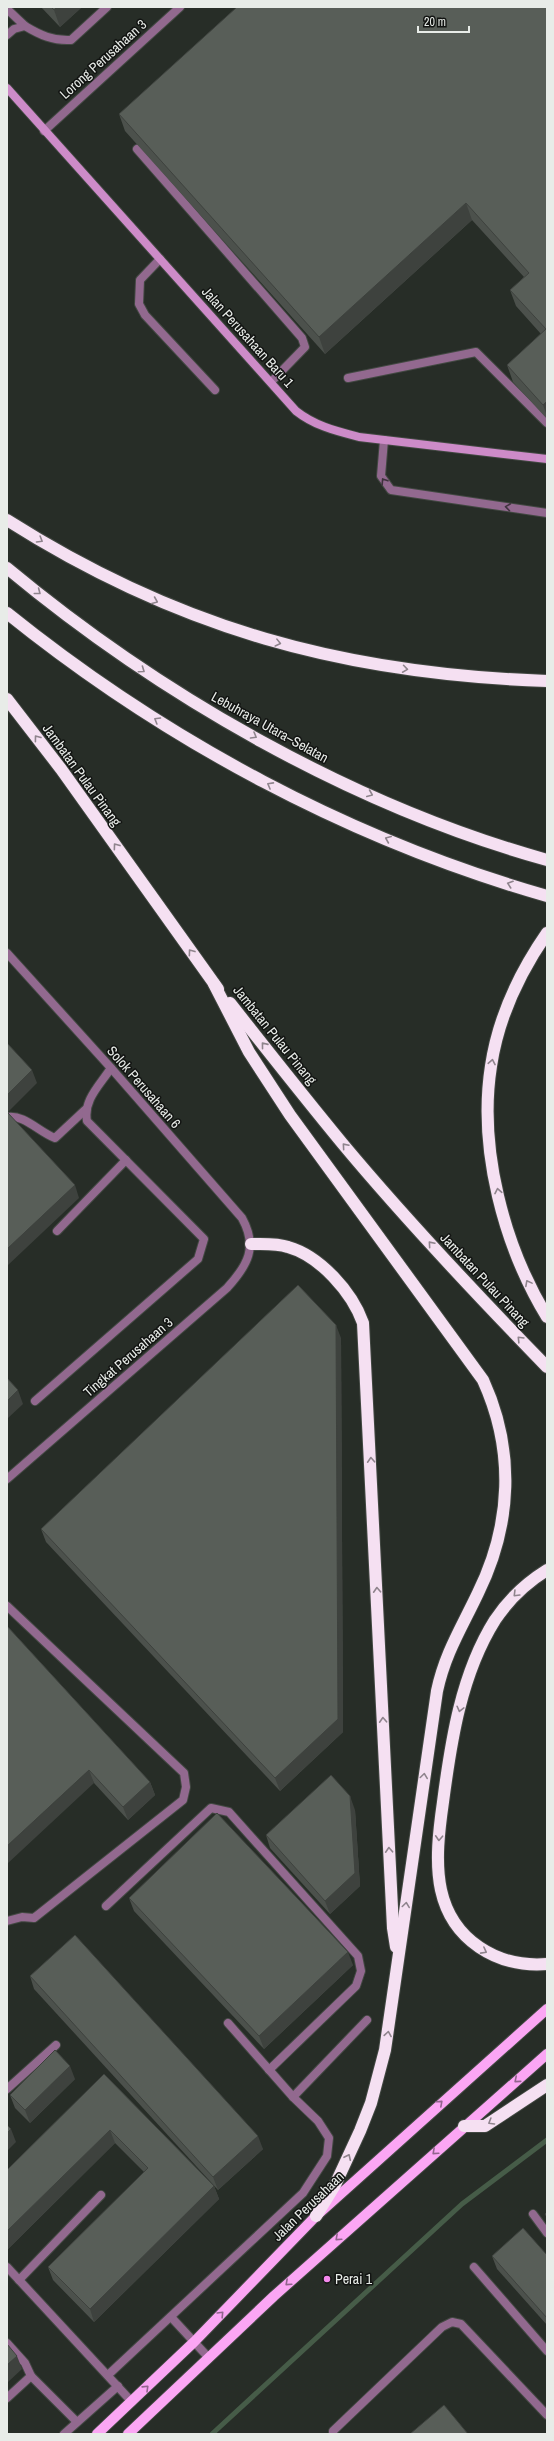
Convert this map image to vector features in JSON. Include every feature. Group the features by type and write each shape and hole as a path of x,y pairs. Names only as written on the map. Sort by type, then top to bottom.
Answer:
{"highway":[{"path":"7,520 59,552 136,592 176,609 263,640 336,657 400,668 504,679 547,681"},
{"name":"Lebuhraya Utara–Selatan","path":"7,568 151,676 302,764 454,828 547,860"},
{"path":"7,613 128,702 276,788 328,814 441,861 547,896"},
{"name":"Jambatan Pulau Pinang","path":"7,699 61,769 214,984 342,1143 440,1255 547,1367"},
{"path":"547,933 534,951 511,999 495,1044 491,1067 489,1107 492,1155 507,1229 525,1278 547,1317"},
{"path":"214,984 249,1052 290,1115 479,1374 491,1397 504,1450 507,1496 500,1536 487,1576 448,1651 437,1691 385,2050 370,2103 348,2158 316,2216"},
{"path":"251,1244 286,1246 311,1258 357,1306 363,1323 393,1928 399,1958"},
{"path":"547,1570 524,1587 504,1607 475,1661 461,1705 448,1768 440,1824 438,1861 444,1900 453,1921 467,1939 476,1947 498,1958 527,1964 547,1964"},
{"path":"464,2126 485,2126 547,2085"}],"main road":[{"name":"Jalan Perusahaan","path":"97,2434 194,2342 316,2216 547,2009"},
{"path":"128,2434 274,2296 547,2054"}],"street":[{"path":"7,9 25,26 39,35 54,39 71,40 107,7"},
{"name":"Lorong Perusahaan 3","path":"44,131 180,7"},
{"path":"7,35 14,28 25,26"},
{"name":"Jalan Perusahaan Baru 1","path":"7,88 296,411 309,421 331,430 384,440 547,459"},
{"path":"137,149 302,338 305,347 271,382"},
{"path":"160,259 140,280 139,304 145,315 214,390"},
{"path":"348,378 476,352 547,422"},
{"path":"384,440 381,476 391,490 547,513"},
{"name":"Solok Perusahaan 6","path":"7,953 111,1068 242,1218 250,1232 251,1244"},
{"path":"7,1117 13,1116 29,1122 43,1133 55,1138 85,1110 89,1101 111,1068"},
{"path":"35,1401 198,1259 204,1239 87,1121 85,1110"},
{"path":"57,1231 126,1160"},
{"name":"Tingkat Perusahaan 3","path":"7,1479 227,1288 240,1274 247,1259 251,1244"},
{"path":"7,1606 184,1773 186,1787 183,1800 34,1918 22,1917 7,1921"},
{"path":"106,1906 211,1808 229,1812 358,1956 361,1971 356,1986 269,2070"},
{"path":"293,2097 367,2020"},
{"path":"108,2375 303,2193 327,2156 329,2138 318,2121 293,2097 228,2023"},
{"path":"7,2089 56,2045"},
{"path":"18,2280 101,2195"},
{"path":"533,2214 547,2233"},
{"path":"7,2267 132,2402"},
{"path":"474,2267 547,2351"},
{"path":"171,2317 208,2358"},
{"path":"333,2434 334,2431 442,2327 452,2322 461,2324 547,2415"},
{"path":"7,2344 25,2364 31,2376 77,2422"},
{"path":"7,2398 31,2376"},
{"path":"64,2434 118,2386"}],"building":[{"path":"237,7 547,7 547,401 543,405 507,365 546,329 510,290 529,273 466,203 319,337 119,114"},
{"path":"7,1043 32,1070 7,1095"},
{"path":"8,1113 75,1185 7,1249 7,1115"},
{"path":"298,1285 336,1325 338,1719 275,1778 41,1529"},
{"path":"7,1378 18,1390 7,1401"},
{"path":"7,1626 150,1782 123,1807 89,1770 7,1846"},
{"path":"331,1775 350,1796 355,1873 325,1901 266,1835"},
{"path":"217,1813 348,1952 259,2036 129,1898"},
{"path":"75,1935 258,2136 213,2177 30,1976"},
{"path":"55,2050 70,2066 25,2110 10,2095"},
{"path":"104,2074 214,2186 90,2309 48,2267 148,2168 110,2130 7,2231 7,2170"},
{"path":"7,2125 11,2129 7,2133"},
{"path":"523,2228 547,2255 547,2318 492,2256"},
{"path":"7,2344 17,2356 7,2365"},
{"path":"444,2405 468,2434 410,2434"}],"waterway":[{"path":"212,2434 462,2204 547,2140"}],"place":[{"name":"Perai 1","path":"327,2279"}]}
